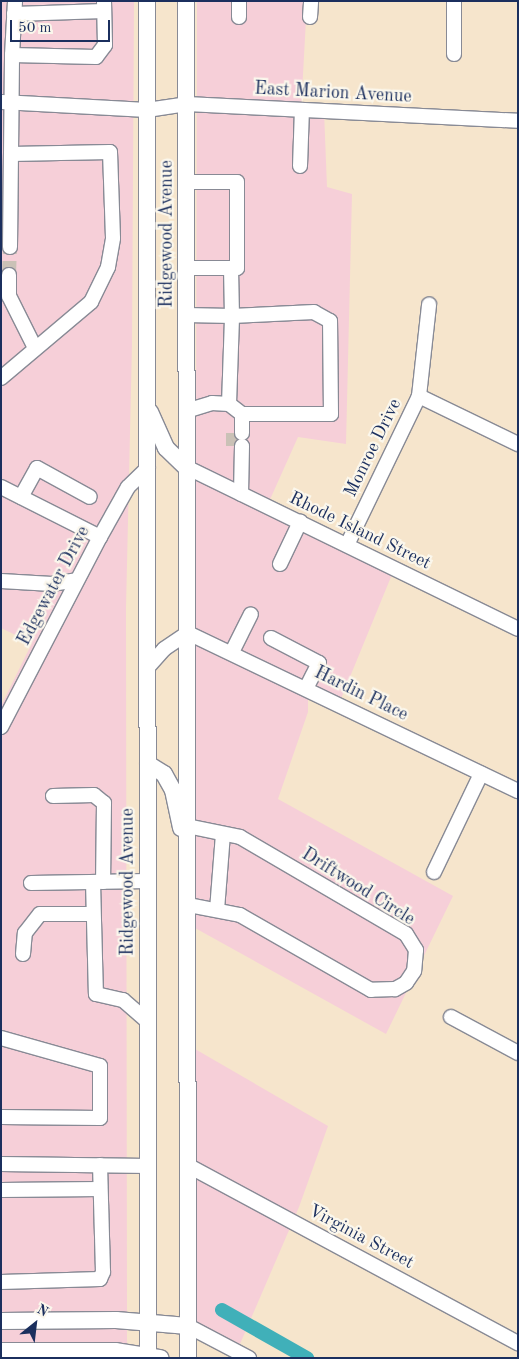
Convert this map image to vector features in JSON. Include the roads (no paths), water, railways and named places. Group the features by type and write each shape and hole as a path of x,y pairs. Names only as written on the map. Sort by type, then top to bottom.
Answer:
{"main road":[{"name":"Ridgewood Avenue","path":"147,1 148,1166 149,1321 152,1357"},
{"name":"Ridgewood Avenue","path":"186,1 188,1358"},
{"name":"Ridgewood Avenue","path":"147,406 166,448 186,467"},
{"path":"148,764 164,774 173,790 187,854"},
{"path":"1,1320 149,1321 188,1326"},
{"path":"1,1351 115,1351 152,1357"}],"street":[{"path":"239,1 239,17"},
{"path":"310,17 311,1"},
{"path":"454,1 454,54"},
{"path":"10,247 6,230 11,154 6,102 15,7 104,6 105,45 96,57 12,54"},
{"name":"East Marion Avenue","path":"6,102 147,110 187,104 518,121"},
{"path":"300,166 302,110"},
{"path":"1,378 36,348 61,331 91,302 108,267 113,238 110,152 11,154"},
{"path":"186,182 236,182 237,268 187,268"},
{"path":"231,268 232,316 229,404 239,432 233,453 241,462 241,494"},
{"path":"9,275 5,293 36,348"},
{"name":"Monroe Drive","path":"347,544 419,396 429,305"},
{"path":"186,315 232,316 314,312 330,321 331,414 239,432"},
{"name":"Monroe Drive","path":"419,396 518,444"},
{"path":"186,411 212,403 229,404"},
{"name":"Rhode Island Street","path":"186,467 518,629"},
{"path":"22,497 37,468 90,497"},
{"name":"Edgewater Drive","path":"3,719 128,487 148,468"},
{"path":"1,487 100,537"},
{"path":"280,564 300,522"},
{"path":"1,581 52,584 77,580"},
{"path":"232,652 251,614"},
{"path":"148,667 164,649 188,632"},
{"name":"Hardin Place","path":"188,632 518,791"},
{"path":"271,638 319,663 306,688"},
{"path":"434,872 481,774"},
{"path":"53,796 94,795 104,803 98,882 93,914 96,994 123,1000 148,1022"},
{"name":"Driftwood Circle","path":"187,826 240,837 406,934 416,950 414,971 406,983 395,990 371,990 240,915 188,905"},
{"path":"217,910 223,834"},
{"path":"31,884 148,880"},
{"path":"23,954 25,933 40,914 93,914"},
{"path":"451,1017 518,1053"},
{"path":"1,1038 100,1066 100,1118 1,1118"},
{"path":"1,1164 148,1166"},
{"path":"1,1282 100,1279 103,1272 100,1165"},
{"name":"Virginia Street","path":"187,1165 518,1343"},
{"path":"1,1190 100,1189"},
{"path":"188,1326 249,1358"}],"waterway":[{"path":"222,1310 307,1358"}],"tunnel":[{"path":"9,275 10,247"},
{"path":"233,433 233,446"}]}
